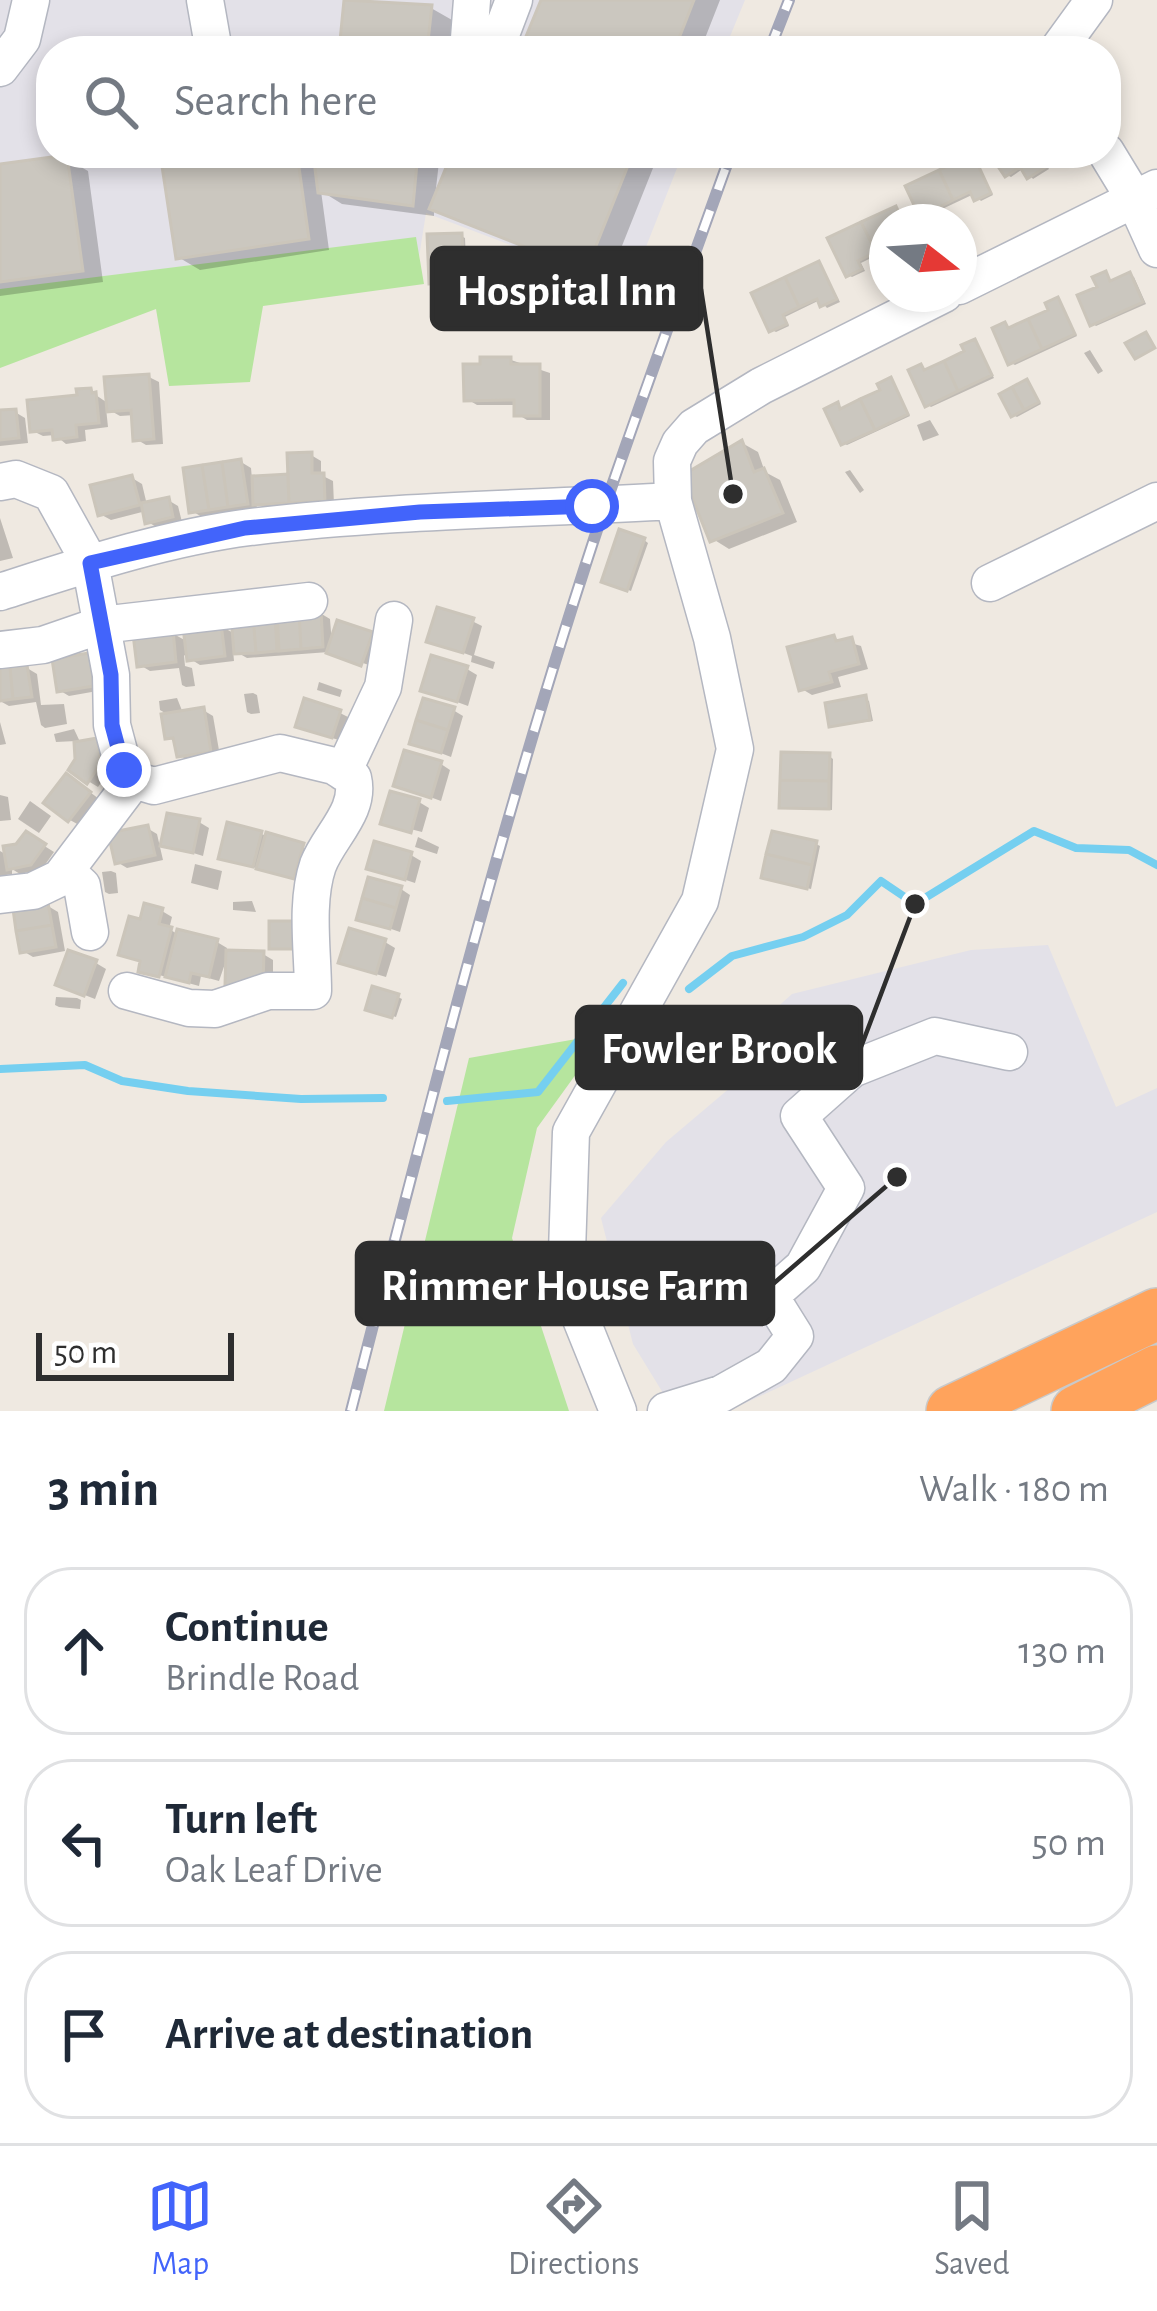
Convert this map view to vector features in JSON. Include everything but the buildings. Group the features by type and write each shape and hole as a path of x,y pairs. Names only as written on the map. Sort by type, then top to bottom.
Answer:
{"highway":[{"path":"952,1411 1157,1315"},
{"path":"1077,1411 1157,1372"}],"street":[{"path":"0,68 22,39 31,0"},
{"path":"205,0 211,36"},
{"path":"469,36 472,0"},
{"path":"500,36 514,0"},
{"path":"1068,36 1094,0"},
{"path":"1121,167 1146,193 1157,249"},
{"path":"977,277 1146,193"},
{"path":"618,1411 566,1282 571,1132 700,901 735,749 712,638 673,501 672,461 694,427 760,386 908,312"},
{"path":"0,482 16,479 51,494 90,563 111,675 112,725 124,770 134,780 154,786 280,753 307,757 343,772 353,778 356,790 353,804 319,863 312,889 313,991 268,991 215,1009 189,1008 127,991"},
{"path":"0,592 90,563 245,528 420,512 673,501"},
{"path":"990,583 1157,502"},
{"path":"0,650 43,645 101,625 309,602"},
{"path":"343,772 382,687 394,620"},
{"path":"0,895 33,891 61,878 134,780"},
{"path":"66,871 82,886 90,932"},
{"path":"666,1411 721,1394 771,1366 795,1336 770,1296 803,1267 846,1188 799,1116 852,1069 935,1036 1009,1052"}],"shaded area":[{"path":"0,0 745,0 730,36 36,36 36,168 677,168 629,290 426,213 416,276 155,301 0,367"},
{"path":"1048,945 1116,1107 1157,1088 1157,1212 728,1411 674,1411 633,1344 601,1218 666,1142 757,1065 745,1036 792,994 971,950"}],"green space":[{"path":"416,237 424,284 263,306 250,382 169,386 156,309 0,368 0,289"},
{"path":"605,1034 537,1128 512,1238 569,1411 384,1411 469,1058"}],"waterway":[{"path":"689,989 732,956 803,937 847,915 881,881 915,904 1034,831 1076,848 1129,850 1157,865"},
{"path":"447,1101 538,1092 623,983"},
{"path":"0,1069 85,1065 122,1081 188,1091 301,1099 383,1098"}],"railway":[{"path":"775,36 789,0"},
{"path":"351,1411 470,955 535,728 606,503 726,168"}],"place":[{"name":"Hospital Inn","path":"733,494"},
{"name":"Fowler Brook","path":"915,904"},
{"name":"Rimmer House Farm","path":"897,1177"}],"route":[{"path":"124,770 112,725 111,675 90,563 245,528 420,512 592,506"}]}
